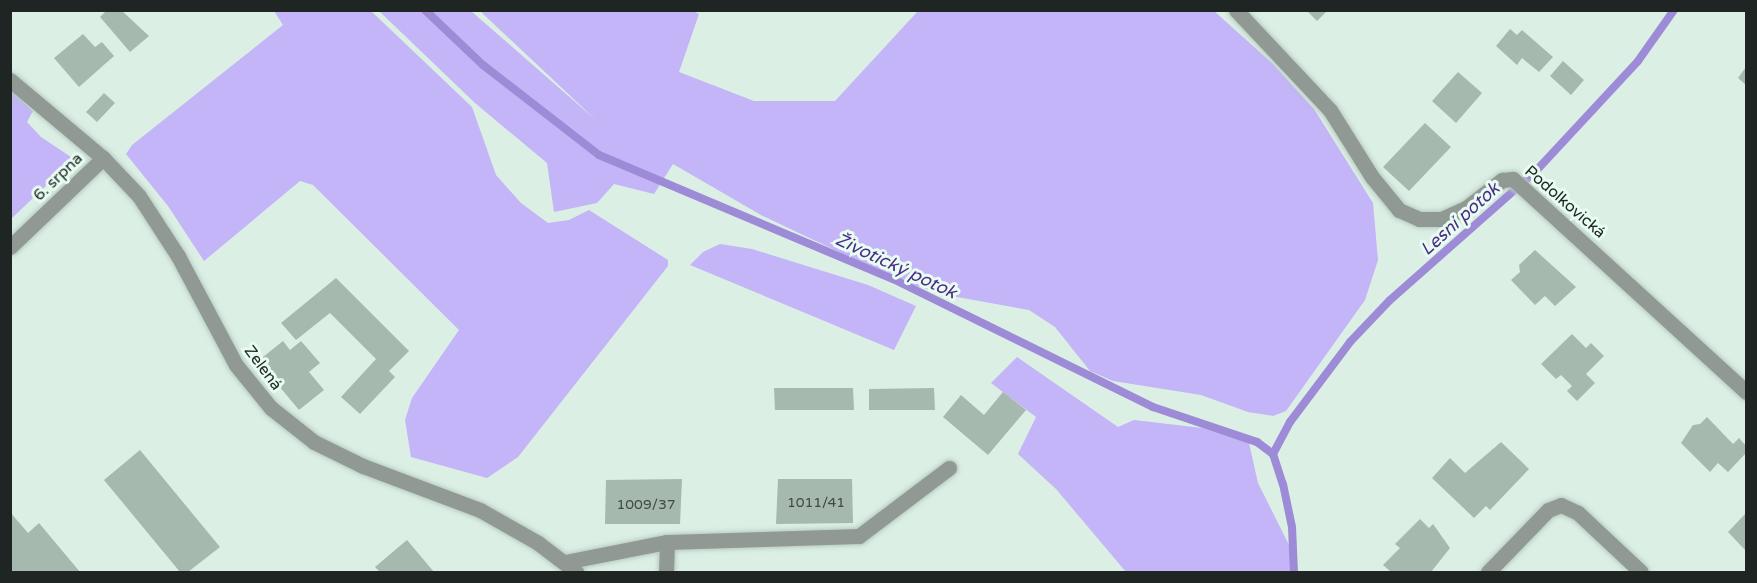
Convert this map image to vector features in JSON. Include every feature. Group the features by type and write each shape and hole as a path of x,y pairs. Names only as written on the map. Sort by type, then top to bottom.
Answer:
{"street":[{"name":"Podolkovická","path":"1236,10 1330,110 1372,177 1399,210 1419,219 1441,219 1466,208 1502,180 1514,179 1746,392"},
{"name":"Zelená","path":"10,80 103,158 139,196 178,256 236,365 271,408 314,441 363,466 480,510 570,567"},
{"name":"6. srpna","path":"10,246 103,158"},
{"path":"570,567 667,542 860,536 949,468"},
{"path":"1488,573 1548,510 1560,506 1578,513 1641,573"},
{"path":"666,573 667,542"}],"shaded area":[{"path":"274,11 371,11 472,107 496,175 521,203 548,223 569,220 589,210 668,260 668,266 518,457 487,478 411,457 405,420 412,398 459,330 313,185 300,181 204,261 168,206 126,154 132,145 283,25"},
{"path":"379,11 471,11 597,121 480,11 693,11 699,14 679,72 754,101 835,101 918,11 1214,11 1273,64 1314,109 1373,203 1378,260 1365,300 1286,411 1273,416 1248,412 1201,395 1113,381 1090,371 1055,327 1029,310 946,295 900,281 761,215 673,164 654,194 614,184 597,203 554,212 547,163 475,103"},
{"path":"11,90 33,111 27,122 41,137 74,159 11,219"},
{"path":"720,244 752,249 868,285 916,306 894,350 690,265 703,252"},
{"path":"1017,357 1118,427 1134,420 1202,428 1249,443 1258,483 1291,549 1290,572 1126,572 1056,489 1018,454 1036,417 991,383"}],"building":[{"path":"107,10 121,10 149,36 130,52 100,17"},
{"path":"1306,10 1328,10 1317,21"},
{"path":"1510,29 1517,35 1522,30 1553,57 1539,72 1522,58 1517,65 1496,46"},
{"path":"83,34 95,47 102,42 114,56 79,87 54,58"},
{"path":"1563,61 1584,80 1571,95 1550,76"},
{"path":"1746,67 1746,85 1738,78"},
{"path":"1458,72 1482,93 1456,123 1432,101"},
{"path":"104,93 115,103 97,122 86,112"},
{"path":"1425,123 1451,147 1409,191 1383,167"},
{"path":"1535,250 1576,287 1555,306 1545,296 1535,305 1511,280 1520,272 1519,265"},
{"path":"336,278 409,351 389,371 395,377 360,414 341,397 376,359 330,313 296,340 281,323"},
{"path":"1572,334 1586,348 1591,343 1604,356 1586,374 1595,383 1577,401 1567,391 1572,386 1561,375 1556,379 1541,364"},
{"path":"283,341 290,350 301,341 320,363 309,372 324,390 299,410 258,361"},
{"path":"774,388 853,388 854,410 775,410"},
{"path":"934,388 935,410 869,410 869,389"},
{"path":"1003,392 1026,410 988,455 943,417 961,395 984,415"},
{"path":"1707,417 1733,444 1739,438 1746,446 1746,453 1728,472 1718,463 1710,472 1681,443 1693,425 1700,424"},
{"path":"1501,442 1529,469 1490,510 1486,506 1474,518 1432,478 1450,458 1465,473"},
{"path":"140,450 220,547 188,572 180,572 104,480"},
{"path":"682,479 680,524 605,524 606,480"},
{"path":"778,479 852,479 853,523 776,524"},
{"path":"10,512 28,533 39,523 80,572 10,572"},
{"path":"1746,513 1746,551 1728,532"},
{"path":"1420,519 1429,528 1433,524 1450,548 1431,572 1391,572 1383,565 1400,548 1395,544"},
{"path":"407,540 434,572 380,572 375,567"}],"waterway":[{"name":"Životický potok","path":"425,10 483,65 599,155 893,279 1153,407 1257,442 1273,454 1283,484 1292,527 1294,572"},
{"name":"Lesní potok","path":"1273,454 1290,422 1350,342 1389,301 1535,172 1638,61 1674,10"}]}
